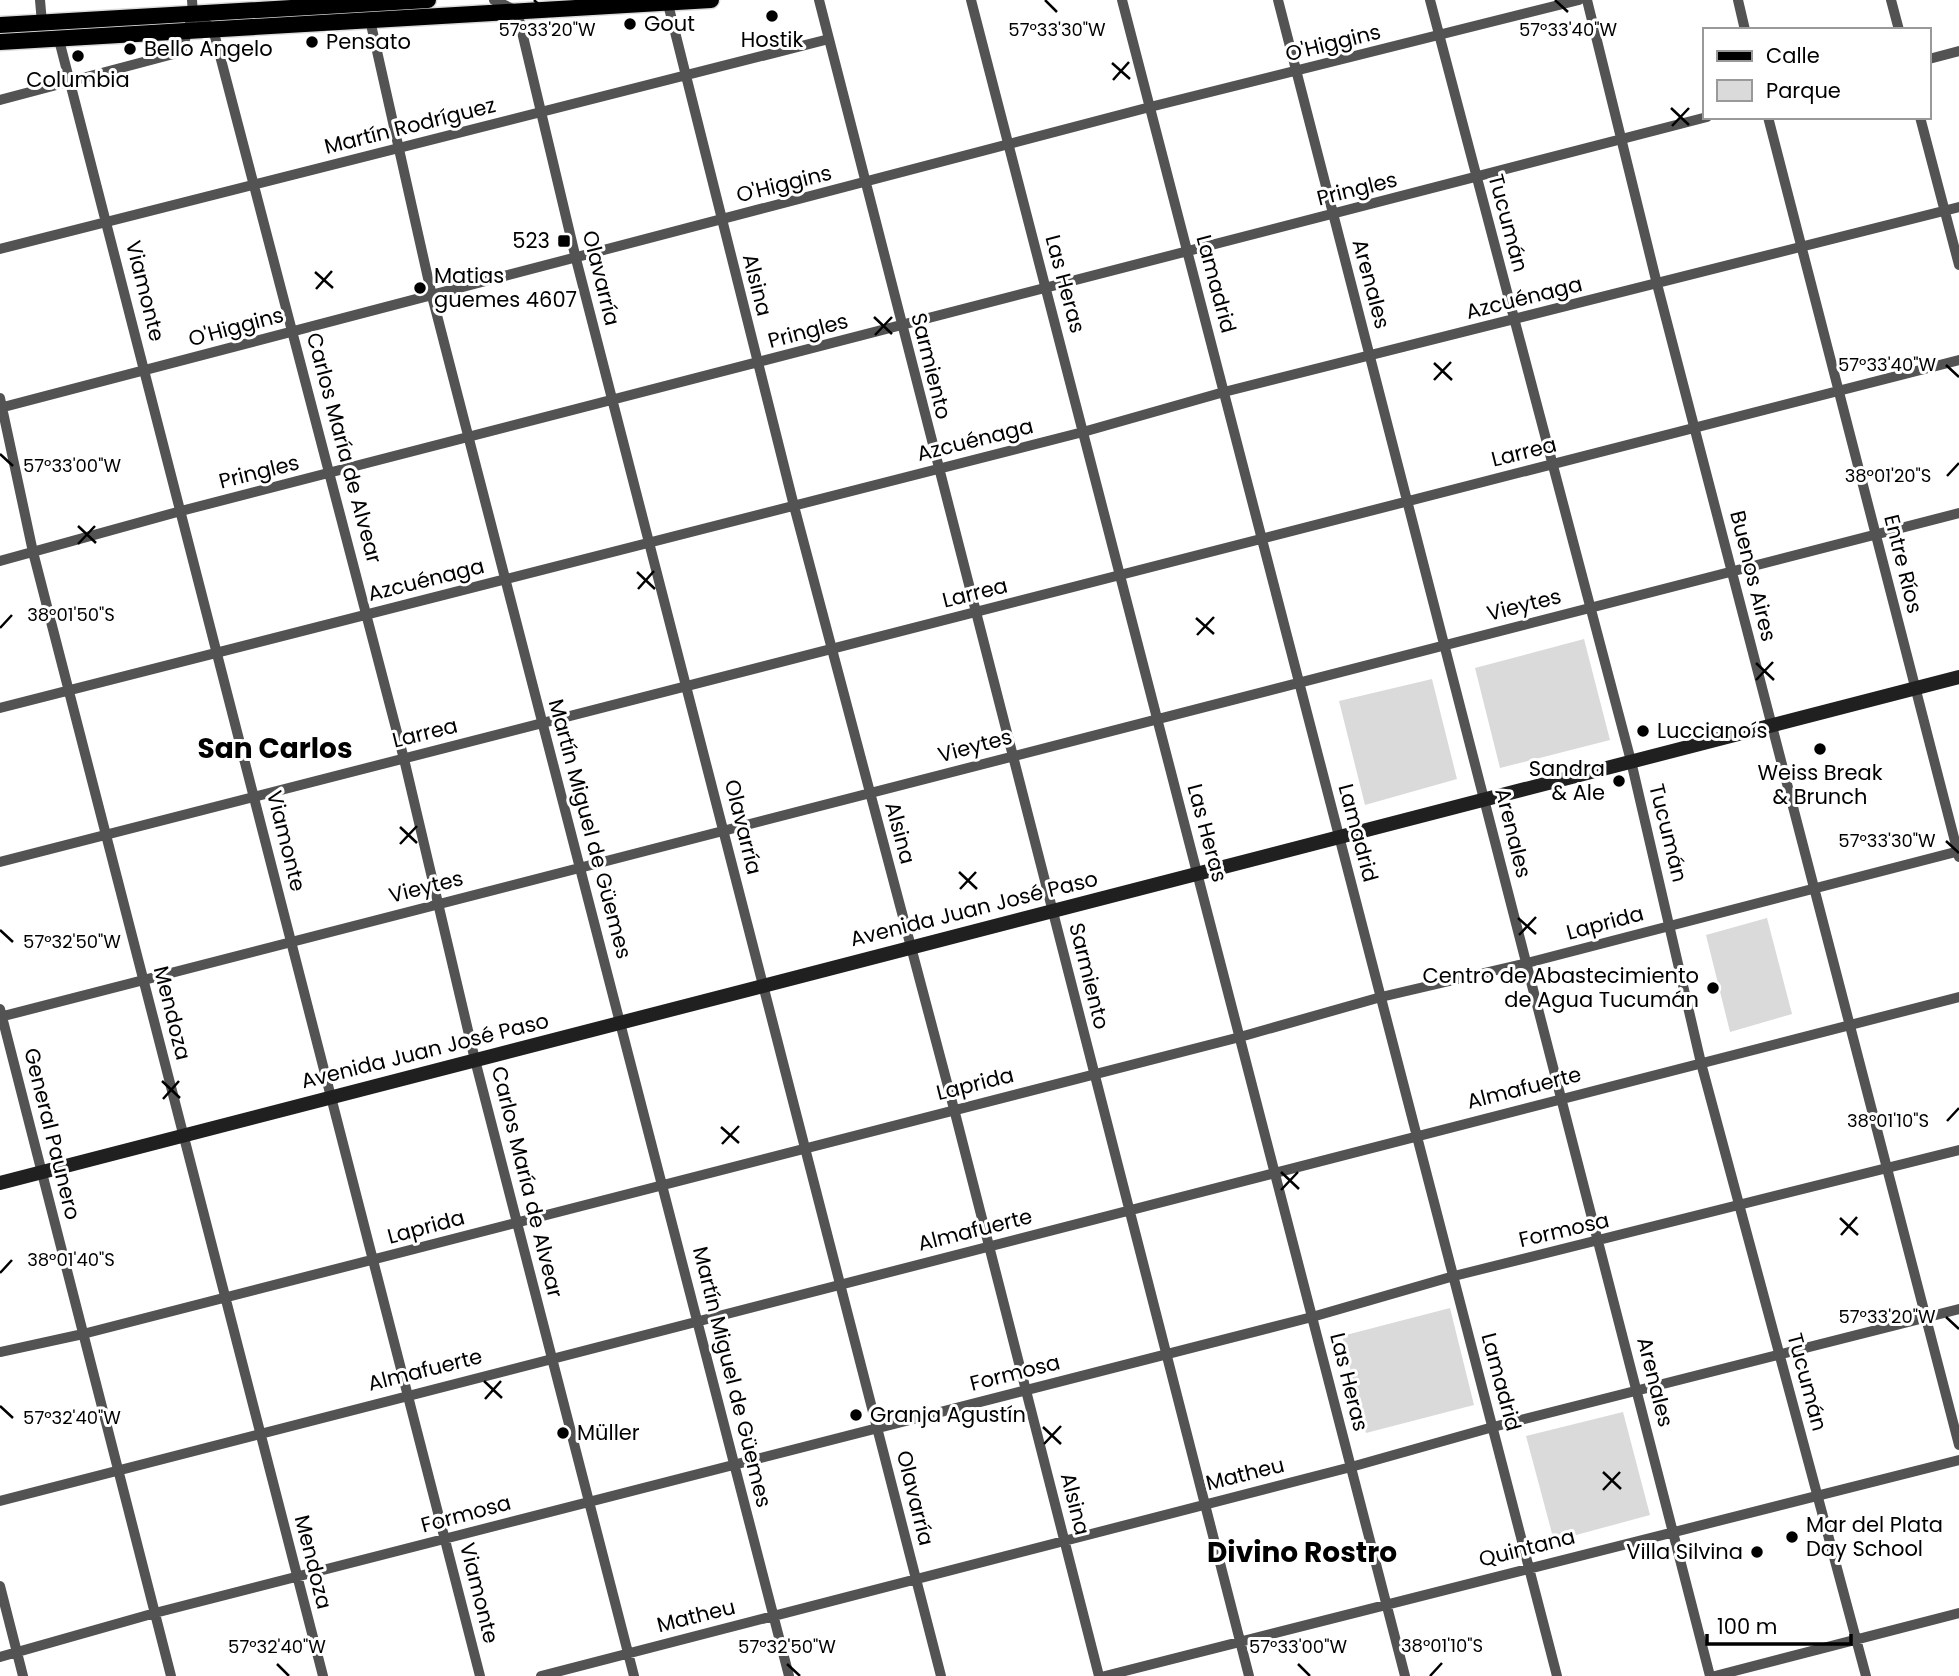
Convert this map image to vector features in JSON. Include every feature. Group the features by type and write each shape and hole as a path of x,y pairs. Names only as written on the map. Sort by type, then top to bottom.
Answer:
{"main road":[{"path":"0,25 193,7 428,0"},
{"path":"0,42 639,2 711,0"},
{"name":"Avenida Juan José Paso","path":"0,1183 1959,677"}],"street":[{"path":"40,0 42,23 61,38"},
{"path":"494,0 517,11"},
{"name":"Sarmiento","path":"819,0 1249,1676"},
{"name":"Las Heras","path":"971,0 1405,1676"},
{"name":"Lamadrid","path":"1122,0 1558,1676"},
{"name":"Arenales","path":"1278,0 1673,1531 1713,1676"},
{"name":"Tucumán","path":"1430,0 1631,761 1701,1063 1867,1676"},
{"name":"O'Higgins","path":"1,404 145,370 865,184 1150,107 1296,73 1579,0"},
{"name":"Buenos Aires","path":"1587,0 1657,284 1959,1445"},
{"path":"1738,0 1745,28"},
{"path":"1891,0 1898,28"},
{"name":"Alsina","path":"667,1 757,364 954,1109 1099,1676"},
{"path":"341,2 370,20"},
{"path":"193,7 213,29"},
{"path":"0,100 181,52 193,7"},
{"name":"Olavarría","path":"517,11 576,259 941,1676"},
{"name":"Martín Miguel de Güemes","path":"370,20 432,296 789,1676"},
{"name":"Carlos María de Alvear","path":"213,29 441,903 475,1060 634,1676"},
{"name":"Viamonte","path":"61,38 480,1676"},
{"name":"Martín Rodríguez","path":"0,249 829,39"},
{"path":"1931,58 1959,51"},
{"name":"Pringles","path":"0,561 181,511 330,475 1046,289 1187,249 1333,215 1703,118"},
{"name":"Entre Ríos","path":"1769,119 1958,854"},
{"path":"1921,119 1959,265"},
{"name":"Azcuénaga","path":"0,708 1083,432 1224,392 1370,358 1959,207"},
{"name":"Larrea","path":"0,862 1959,360"},
{"name":"Mendoza","path":"1,404 33,552 68,691 323,1676"},
{"name":"Vieytes","path":"1,1014 292,942 1959,513"},
{"name":"Laprida","path":"0,1352 83,1334 373,1260 1240,1037 1381,997 1527,963 1958,854"},
{"name":"Almafuerte","path":"0,1501 1959,997"},
{"name":"General Paunero","path":"1,1014 171,1676"},
{"name":"Formosa","path":"0,1657 155,1613 1312,1317 1454,1276 1740,1207 1959,1150"},
{"name":"Matheu","path":"541,1676 1351,1467 1493,1427 1959,1309"},
{"name":"Quintana","path":"1105,1676 1959,1460"},
{"path":"0,1587 23,1676"},
{"path":"1713,1676 1959,1613"}],"green space":[{"path":"1584,639 1610,740 1500,768 1475,668"},
{"path":"1432,679 1457,779 1365,805 1339,701"},
{"path":"1767,918 1792,1014 1730,1032 1706,935"},
{"path":"1450,1308 1474,1405 1366,1433 1342,1336"},
{"path":"1623,1412 1650,1515 1554,1541 1526,1436"}],"place":[{"name":"Hostik","path":"772,16"},
{"name":"Gout","path":"630,24"},
{"name":"Pensato","path":"312,42"},
{"name":"Bello Angelo","path":"130,49"},
{"name":"Columbia","path":"78,56"},
{"name":"523","path":"564,241"},
{"name":"Matias guemes 4607","path":"420,288"},
{"name":"Lucciano´s","path":"1643,731"},
{"name":"Weiss Break & Brunch","path":"1820,749"},
{"name":"Sandra & Ale","path":"1619,781"},
{"name":"Centro de Abastecimiento de Agua Tucumán","path":"1713,988"},
{"name":"Granja Agustín","path":"856,1415"},
{"name":"Müller","path":"563,1433"},
{"name":"Mar del Plata Day School","path":"1792,1537"},
{"name":"Villa Silvina","path":"1757,1552"}],"district":[{"name":"San Carlos","path":"275,748"},
{"name":"Divino Rostro","path":"1302,1552"}]}
